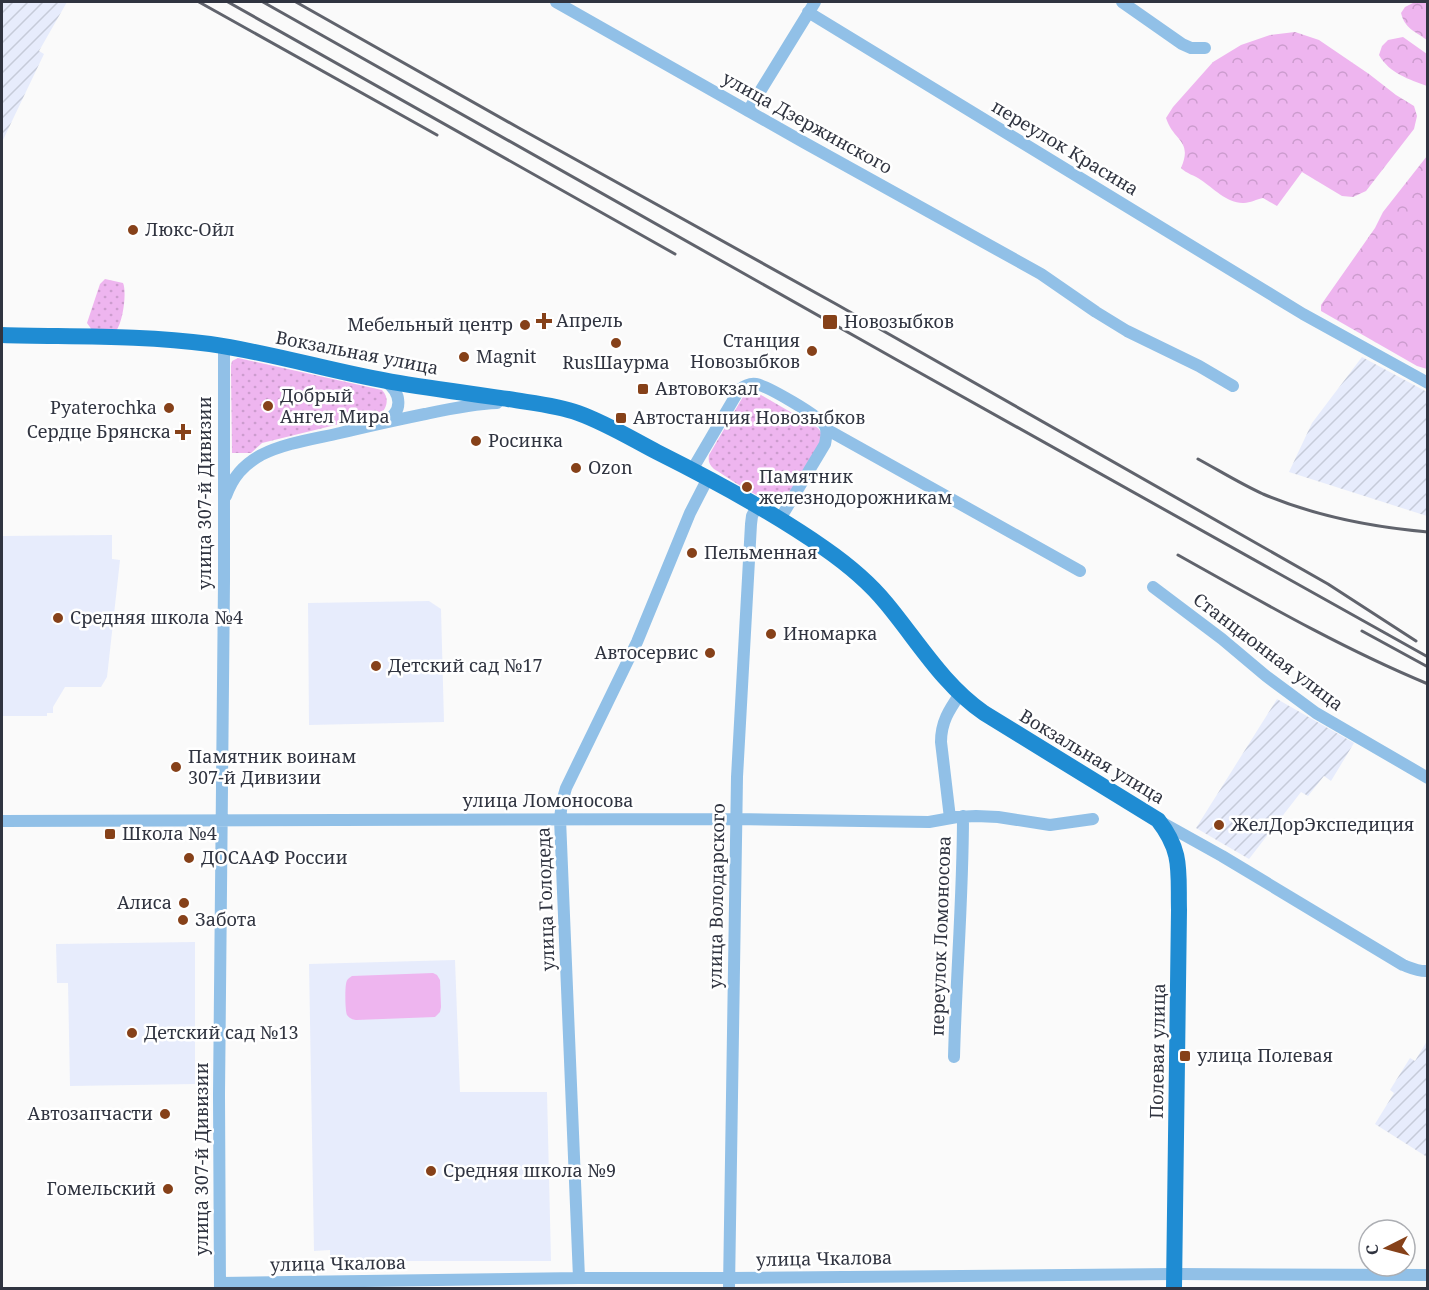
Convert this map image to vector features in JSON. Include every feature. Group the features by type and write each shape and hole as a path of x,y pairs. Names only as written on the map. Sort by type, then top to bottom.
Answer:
{"main road":[{"name":"Вокзальная улица","path":"2,336 158,339 224,346 385,381 527,402 578,413 708,478 780,519 825,549 849,566 884,600 938,670 960,694 984,713 1158,820"},
{"name":"Полевая улица","path":"1158,820 1173,842 1177,853 1178,868 1174,1281"}],"street":[{"name":"улица Дзержинского","path":"556,2 1041,274 1127,331 1199,366 1233,386"},
{"path":"1122,2 1182,44 1191,48 1205,48"},
{"path":"748,111 812,7"},
{"name":"переулок Красина","path":"812,7 1303,314 1428,383"},
{"name":"улица 307-й Дивизии","path":"220,1286 224,346"},
{"path":"383,423 395,415 399,400 396,391 385,381"},
{"path":"692,470 739,390 753,383 765,387 812,413 824,424 827,436 825,444 780,519"},
{"path":"224,512 226,496 235,476 241,469 260,456 288,445 478,404 527,402"},
{"path":"826,429 1080,571"},
{"name":"улица Голодеда","path":"579,1278 560,819 562,802 566,788 633,651 690,513 708,478"},
{"name":"улица Володарского","path":"729,1283 737,777 750,533 752,516 757,506"},
{"name":"Станционная улица","path":"1153,587 1308,707 1428,778"},
{"name":"переулок Ломоносова","path":"950,818 941,730 949,708 960,694"},
{"name":"улица Ломоносова","path":"2,821 736,819 929,822 963,816 998,817 1050,825 1093,819"},
{"name":"переулок Ломоносова","path":"954,1057 963,816"},
{"name":"Вокзальная улица","path":"1158,820 1403,965 1428,971"},
{"path":"1178,868 1184,849 1193,845 1205,846"},
{"name":"улица Чкалова","path":"220,1286 579,1278 729,1283 1174,1281 1428,1275"}],"shaded area":[{"path":"2,2 67,2 39,51 44,54 2,142"},
{"path":"1362,357 1427,392 1427,516 1289,472 1312,423"},
{"name":"Средняя школа №4","path":"112,535 112,559 120,560 107,677 101,687 65,687 53,707 53,713 47,713 47,716 2,716 2,536"},
{"name":"Детский сад №17","path":"429,601 441,609 444,722 309,725 308,603"},
{"name":"ЖелДорЭкспедиция","path":"1277,699 1354,743 1331,781 1324,776 1308,796 1301,792 1249,859 1196,828"},
{"name":"Детский сад №13","path":"195,942 195,1084 70,1086 68,983 57,983 56,944"},
{"name":"Средняя школа №9","path":"455,960 460,1092 547,1092 551,1261 330,1261 330,1250 314,1251 309,964"},
{"path":"1427,1041 1427,1157 1375,1124 1394,1093 1390,1090 1410,1058 1415,1061"}],"green space":[{"path":"1415,2 1427,2 1427,40 1408,26 1401,13 1405,7"},
{"path":"1295,32 1319,40 1414,106 1417,116 1414,129 1366,191 1353,197 1342,196 1302,172 1277,206 1263,198 1246,203 1232,201 1181,168 1185,152 1184,146 1169,126 1166,118 1213,62 1241,45 1270,35"},
{"path":"1403,37 1427,54 1427,86 1394,71 1383,62 1379,55 1382,46 1388,40"},
{"path":"1427,156 1427,369 1417,366 1321,311 1321,305 1375,228 1383,212"},
{"path":"105,279 123,283 124,287 122,314 116,331 92,330 87,323 100,284"},
{"path":"238,358 382,390 387,399 386,406 380,414 262,443 251,453 232,453 231,366 232,361"},
{"path":"752,391 818,428 821,432 821,441 790,492 777,499 764,498 750,491 714,469 709,461 709,455 744,395"},
{"path":"433,973 440,980 441,1007 435,1017 356,1020 347,1015 346,984 352,976"}],"railway":[{"path":"199,2 437,135"},
{"path":"228,2 675,254"},
{"path":"263,2 1428,657"},
{"path":"296,2 836,304 1328,584 1416,641"},
{"path":"1198,459 1263,494 1303,509 1364,524 1428,532"},
{"path":"1178,555 1332,639 1428,684"},
{"path":"1362,631 1428,667"}],"place":[{"name":"Люкс-Ойл","path":"133,230"},
{"name":"Апрель","path":"544,321"},
{"name":"Новозыбков","path":"830,322"},
{"name":"Мебельный центр","path":"525,325"},
{"name":"RusШаурма","path":"616,343"},
{"name":"Станция Новозыбков","path":"812,351"},
{"name":"Magnit","path":"464,357"},
{"name":"Автовокзал","path":"643,389"},
{"name":"Добрый Ангел Мира","path":"268,406"},
{"name":"Pyaterochka","path":"169,408"},
{"name":"Автостанция Новозыбков","path":"621,418"},
{"name":"Сердце Брянска","path":"183,432"},
{"name":"Росинка","path":"476,441"},
{"name":"Ozon","path":"576,468"},
{"name":"Памятник железнодорожникам","path":"747,487"},
{"name":"Пельменная","path":"692,553"},
{"name":"Средняя школа №4","path":"58,618"},
{"name":"Иномарка","path":"771,634"},
{"name":"Автосервис","path":"710,653"},
{"name":"Детский сад №17","path":"376,666"},
{"name":"Памятник воинам 307-й Дивизии","path":"176,767"},
{"name":"ЖелДорЭкспедиция","path":"1219,825"},
{"name":"Школа №4","path":"110,834"},
{"name":"ДОСААФ России","path":"189,858"},
{"name":"Алиса","path":"184,903"},
{"name":"Забота","path":"183,920"},
{"name":"Детский сад №13","path":"132,1033"},
{"name":"улица Полевая","path":"1185,1056"},
{"name":"Автозапчасти","path":"165,1114"},
{"name":"Средняя школа №9","path":"431,1171"},
{"name":"Гомельский","path":"168,1189"}]}
